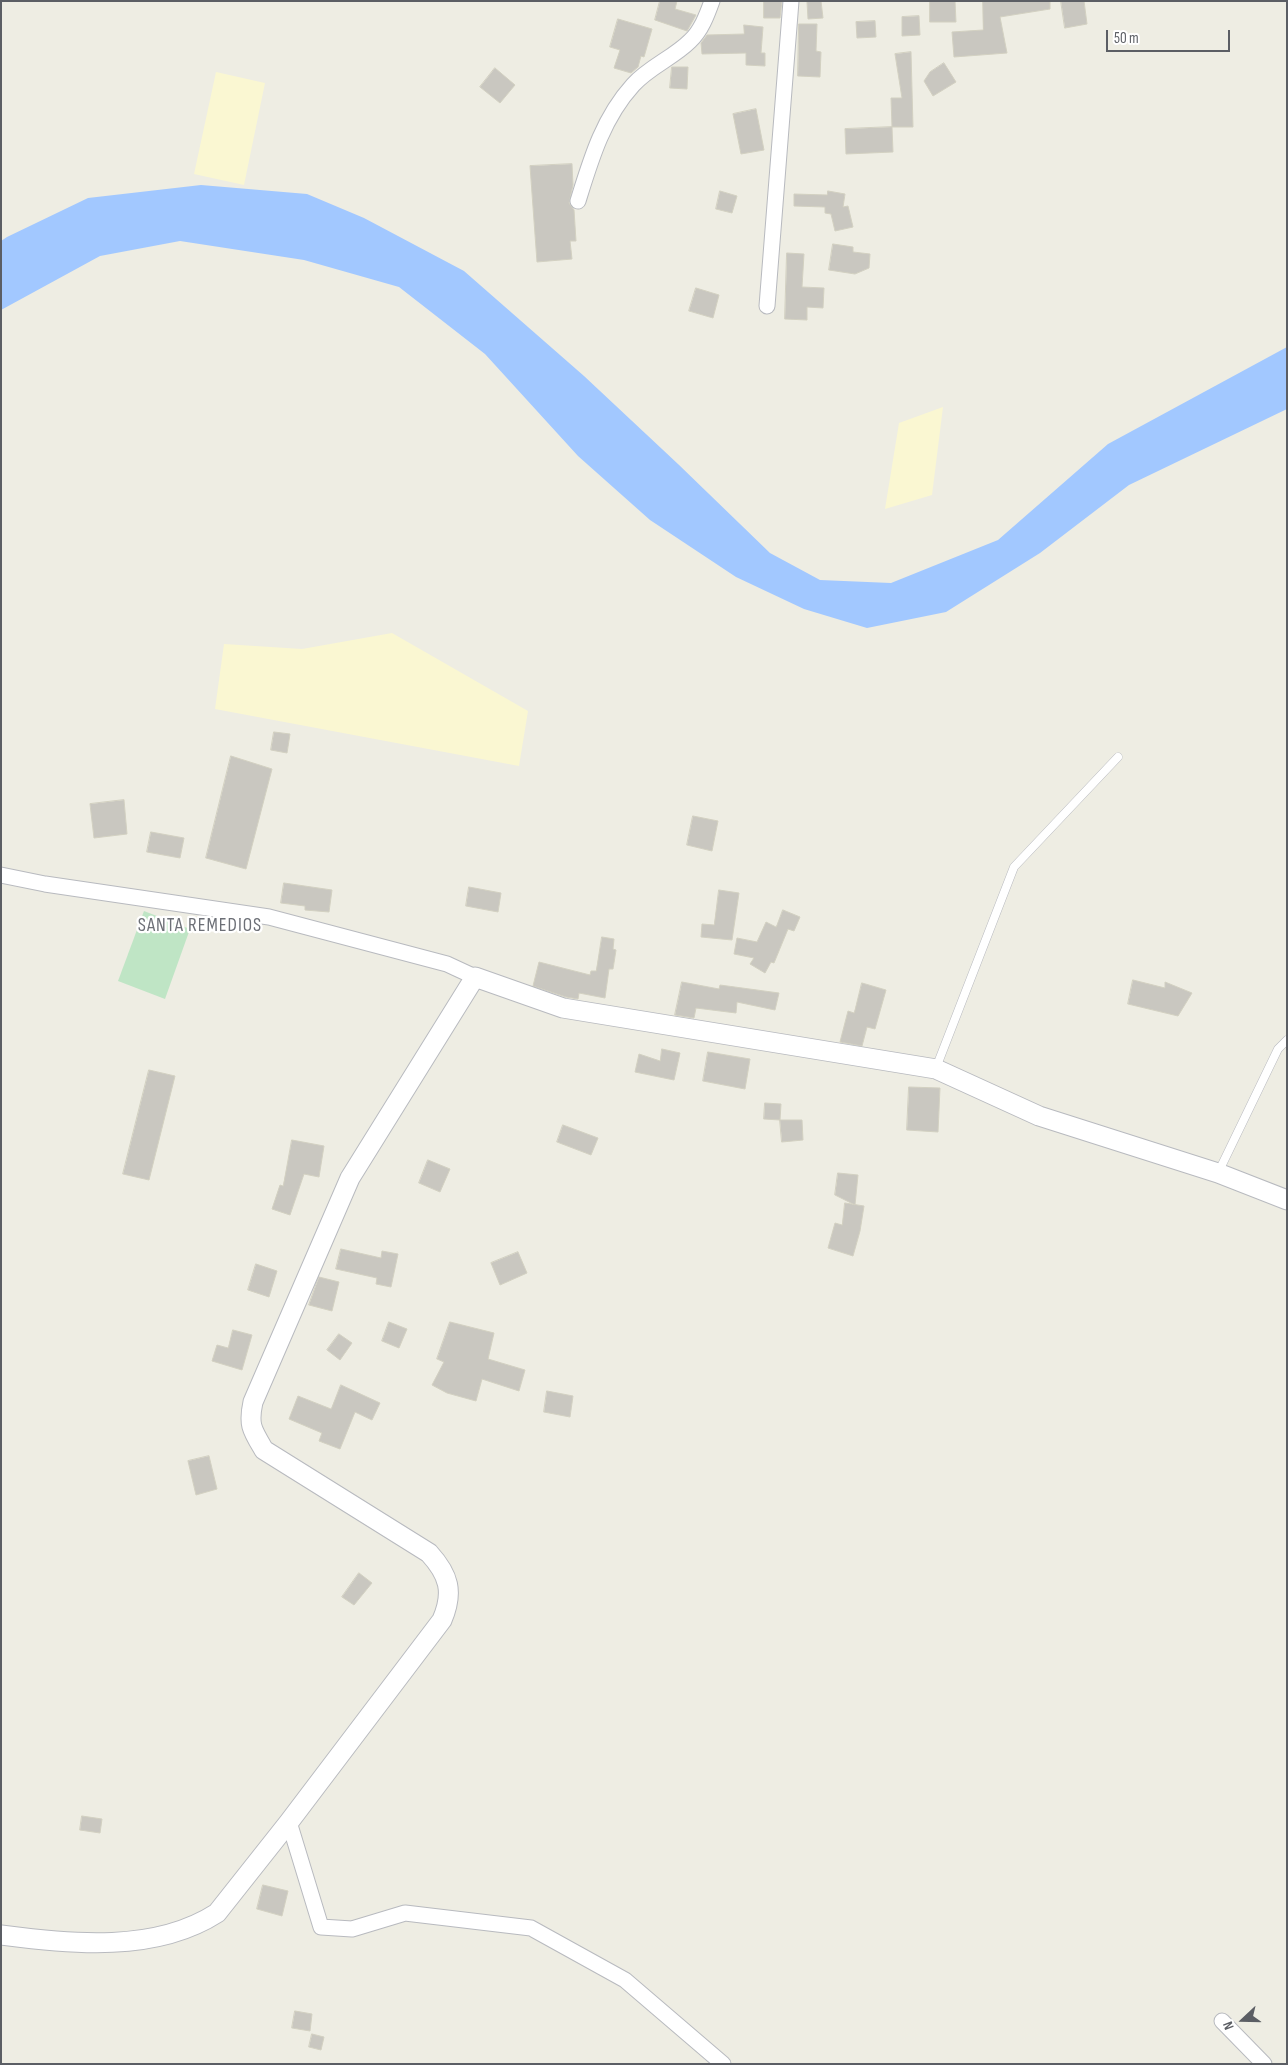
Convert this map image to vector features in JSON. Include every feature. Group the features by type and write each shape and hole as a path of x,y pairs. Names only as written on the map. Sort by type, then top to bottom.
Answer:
{"street":[{"path":"578,201 604,126 614,108 635,83 691,41 705,20 712,1"},
{"path":"767,306 791,1"},
{"path":"1,875 45,884 269,917 447,964 475,977 563,1008 936,1069 1039,1116 1218,1173 1287,1200"},
{"path":"1,1935 32,1939 124,1942 152,1940 202,1923 217,1913 289,1822 442,1620 448,1607 450,1592 441,1566 429,1553 264,1450 254,1434 250,1419 253,1402 350,1178 475,977"},
{"path":"289,1822 321,1927 352,1929 405,1913 531,1928 625,1980 723,2064"},
{"path":"1222,2021 1264,2064"}],"lane":[{"path":"936,1069 1014,866 1118,757"},
{"path":"1218,1173 1278,1049 1287,1040"}],"green space":[{"path":"144,911 190,929 165,999 118,981"}],"sand":[{"path":"216,72 265,83 244,185 194,174"},
{"path":"943,407 932,495 885,509 899,423"},
{"path":"392,633 528,711 519,766 215,709 224,644 302,649"}],"water":[{"path":"201,185 307,194 364,218 464,271 584,376 770,553 820,580 891,583 998,540 1108,444 1287,347 1287,409 1129,485 1040,553 946,612 867,628 804,609 736,577 650,520 578,456 485,354 399,287 304,260 180,241 100,256 1,310 1,241 7,237 88,198"}],"building":[{"path":"660,1 677,1 675,9 696,15 687,31 655,20"},
{"path":"764,1 782,1 780,18 764,18"},
{"path":"821,1 823,18 808,19 807,2"},
{"path":"930,1 955,1 956,22 930,22"},
{"path":"983,1 1050,1 1050,9 1000,17 1007,53 954,57 952,32 983,30"},
{"path":"1061,1 1084,1 1087,24 1065,28"},
{"path":"919,16 920,35 902,36 902,17"},
{"path":"618,19 652,29 644,57 641,56 638,67 631,73 614,68 620,50 610,47"},
{"path":"875,21 876,37 857,38 856,22"},
{"path":"799,24 817,24 816,51 821,52 820,77 798,76"},
{"path":"744,25 763,27 761,53 765,53 765,66 746,65 746,53 702,54 701,43 707,35 744,34"},
{"path":"911,52 913,127 892,127 891,98 902,98 895,54"},
{"path":"944,63 956,82 933,96 924,81 930,72"},
{"path":"672,67 688,67 687,89 670,88"},
{"path":"495,68 515,85 500,103 480,87"},
{"path":"756,109 764,150 741,154 733,114"},
{"path":"892,127 893,152 846,154 845,129"},
{"path":"572,164 573,185 569,203 574,210 576,241 570,241 572,259 537,262 530,166"},
{"path":"720,191 737,196 732,213 716,209"},
{"path":"828,191 845,194 843,207 848,206 853,227 835,231 831,214 825,213 825,207 794,206 794,194 827,195"},
{"path":"833,244 853,247 853,252 870,254 869,268 855,274 829,270"},
{"path":"787,253 804,254 802,287 824,288 823,308 807,307 807,320 785,319"},
{"path":"696,288 719,295 713,318 689,311"},
{"path":"274,732 290,734 287,753 271,750"},
{"path":"231,756 272,769 246,869 206,858"},
{"path":"124,800 127,834 94,838 90,804"},
{"path":"693,816 718,821 712,851 687,845"},
{"path":"151,832 184,838 180,858 147,852"},
{"path":"284,883 332,890 329,912 305,910 305,906 281,903"},
{"path":"469,887 501,893 498,912 466,906"},
{"path":"719,890 739,893 732,940 701,937 702,924 714,925"},
{"path":"783,910 800,917 794,931 788,929 774,963 771,962 765,973 750,964 754,958 734,954 737,938 757,942 766,922 776,927"},
{"path":"602,937 614,939 613,949 616,950 613,969 609,969 605,998 579,993 578,999 566,997 533,986 539,962 590,975 591,971 596,971"},
{"path":"1133,980 1165,988 1165,982 1192,993 1178,1016 1128,1004"},
{"path":"682,982 719,989 720,985 779,993 775,1010 737,1002 736,1013 696,1008 694,1018 675,1015"},
{"path":"862,983 886,990 875,1029 867,1027 862,1046 840,1042 848,1011 854,1013"},
{"path":"662,1049 680,1053 674,1080 635,1072 639,1054 660,1061"},
{"path":"708,1052 750,1059 745,1089 703,1081"},
{"path":"149,1070 175,1076 149,1180 123,1174"},
{"path":"909,1087 940,1088 938,1132 907,1130"},
{"path":"765,1103 781,1104 780,1120 764,1119"},
{"path":"780,1120 802,1120 803,1140 782,1142"},
{"path":"563,1125 598,1138 591,1155 557,1142"},
{"path":"292,1140 324,1146 319,1177 304,1174 290,1215 272,1209 280,1185 283,1186"},
{"path":"428,1160 450,1169 440,1192 419,1183"},
{"path":"838,1173 858,1175 855,1205 835,1195"},
{"path":"845,1203 864,1206 853,1256 828,1248 835,1223 842,1225"},
{"path":"341,1249 381,1258 382,1251 398,1254 391,1287 376,1284 377,1278 336,1269"},
{"path":"518,1252 527,1273 500,1285 491,1263"},
{"path":"256,1264 277,1271 269,1297 248,1290"},
{"path":"319,1277 339,1282 332,1311 309,1305"},
{"path":"389,1322 407,1329 399,1348 382,1341"},
{"path":"450,1322 494,1333 488,1359 525,1370 519,1391 482,1379 476,1401 447,1393 432,1385 444,1362 437,1359"},
{"path":"233,1330 252,1335 242,1370 212,1361 217,1345 228,1348"},
{"path":"339,1334 352,1343 340,1360 327,1350"},
{"path":"341,1385 380,1403 372,1420 355,1412 340,1449 319,1441 322,1433 289,1419 298,1396 331,1409"},
{"path":"547,1391 573,1396 570,1417 544,1412"},
{"path":"209,1456 217,1489 196,1495 188,1461"},
{"path":"359,1573 372,1583 354,1605 342,1597"},
{"path":"82,1816 102,1819 100,1833 80,1830"},
{"path":"263,1885 288,1891 282,1916 257,1909"},
{"path":"295,2011 312,2014 310,2031 292,2028"},
{"path":"312,2034 324,2037 321,2050 309,2047"}],"district":[{"name":"SANTA REMEDIOS","path":"200,926"}]}
